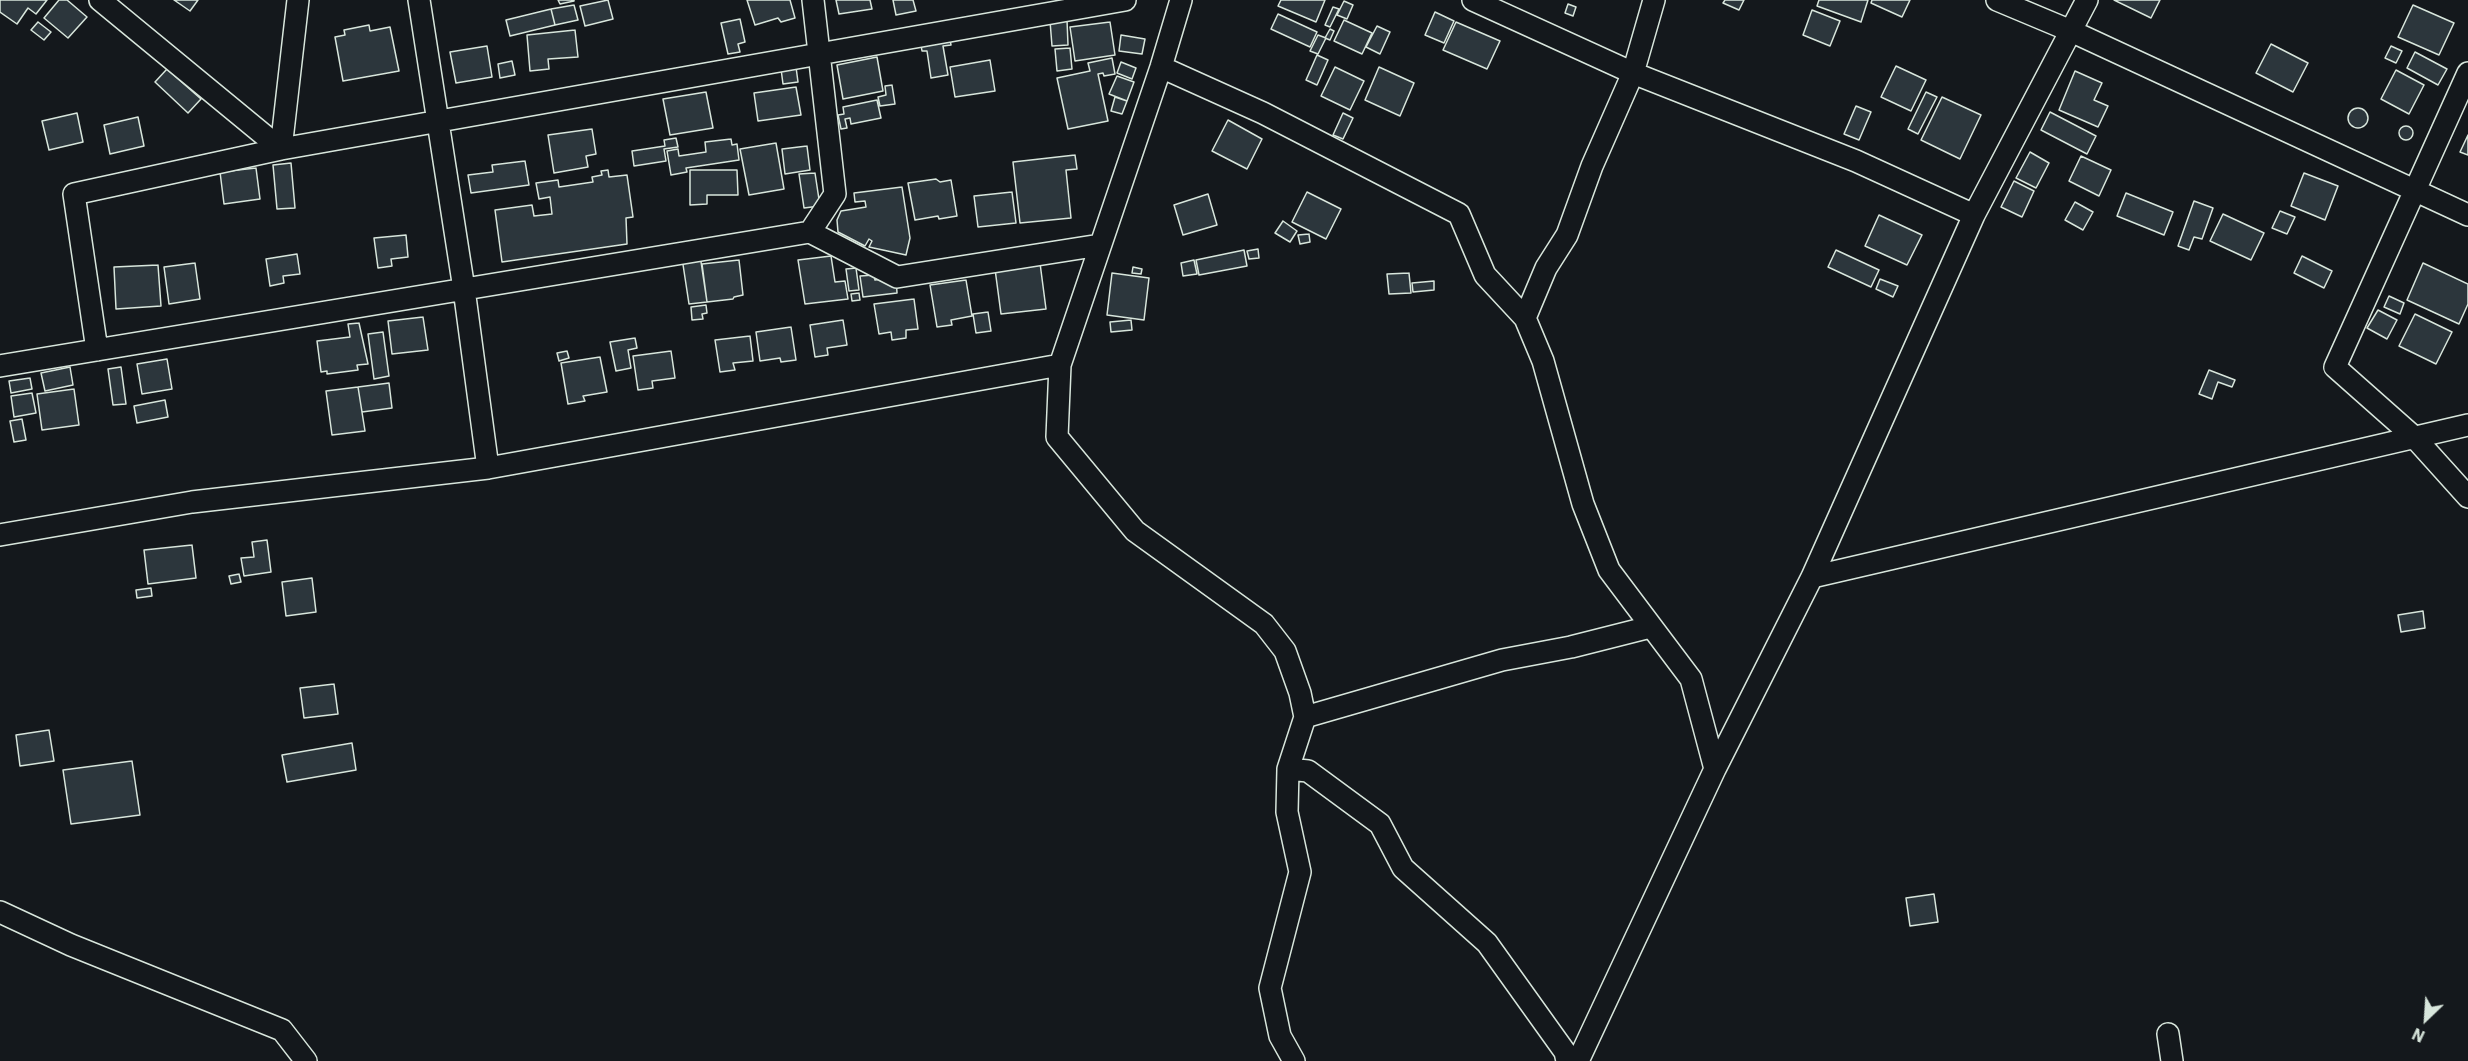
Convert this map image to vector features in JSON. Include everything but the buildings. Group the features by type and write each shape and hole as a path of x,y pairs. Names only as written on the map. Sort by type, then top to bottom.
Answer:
{"street":[{"path":"100,0 281,149"},
{"path":"281,149 298,0"},
{"path":"419,0 489,468"},
{"path":"810,232 835,194 821,53 813,0"},
{"path":"97,350 74,194 281,149 1125,0"},
{"path":"1181,0 1161,67 1060,365 1057,437 1135,531 1264,624 1285,651 1300,693 1305,717 1288,770 1287,812 1300,872 1270,988 1281,1036 1294,1061"},
{"path":"1473,0 1633,73 1856,161 1974,215"},
{"path":"1525,318 1546,268 1567,235 1592,166 1633,73 1654,0"},
{"path":"1997,0 2071,31 2468,215"},
{"path":"1578,1061 1715,769 1812,577 1974,215 2087,0"},
{"path":"1161,67 1263,113 1459,214 1485,275 1525,318 1543,361 1583,504 1608,570 1691,678 1715,769"},
{"path":"2468,74 2335,367 2414,438 2468,498"},
{"path":"0,366 810,232 897,277 1100,245"},
{"path":"0,535 192,502 489,468 1060,365"},
{"path":"1812,577 2468,425"},
{"path":"1305,717 1502,660 1650,627"},
{"path":"1288,770 1308,771 1380,824 1403,868 1487,943 1565,1052 1567,1061"},
{"path":"0,912 71,945 282,1030 306,1061"},
{"path":"2168,1034 2172,1061"}]}
